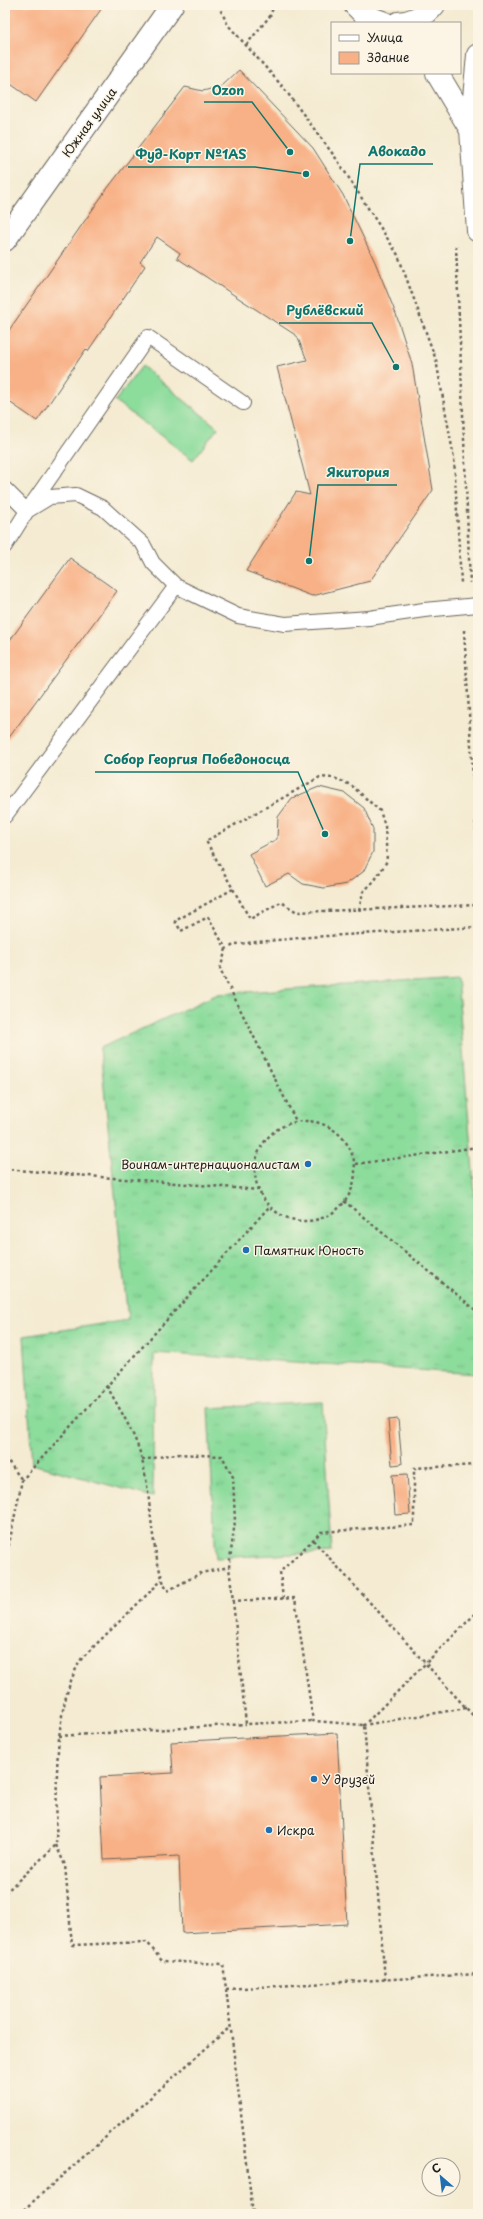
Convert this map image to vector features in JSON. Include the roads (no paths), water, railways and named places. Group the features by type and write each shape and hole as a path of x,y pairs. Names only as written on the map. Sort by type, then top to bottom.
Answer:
{"street":[{"name":"Южная улица","path":"5,240 172,5"},
{"path":"355,5 366,16 382,22"},
{"path":"407,22 430,11 434,5"},
{"path":"478,55 474,130 478,231"},
{"path":"438,74 474,130"}],"lane":[{"path":"5,546 26,511 148,336 243,402"},
{"path":"5,489 26,511"},
{"path":"26,511 50,497 76,495 103,508 143,544 153,563 176,586 238,616 285,624 369,618 470,606"},
{"path":"5,816 176,586"}],"place":[{"name":"Ozon","path":"290,152"},
{"name":"Фуд-Корт №1AS","path":"306,174"},
{"name":"Авокадо","path":"350,241"},
{"name":"Рублёвский","path":"396,367"},
{"name":"Якитория","path":"309,561"},
{"name":"Собор Георгия Победоносца","path":"325,834"},
{"name":"Воинам-интернационалистам","path":"308,1164"},
{"name":"Памятник Юность","path":"246,1250"},
{"name":"У друзей","path":"314,1779"},
{"name":"Искра","path":"269,1830"}]}
